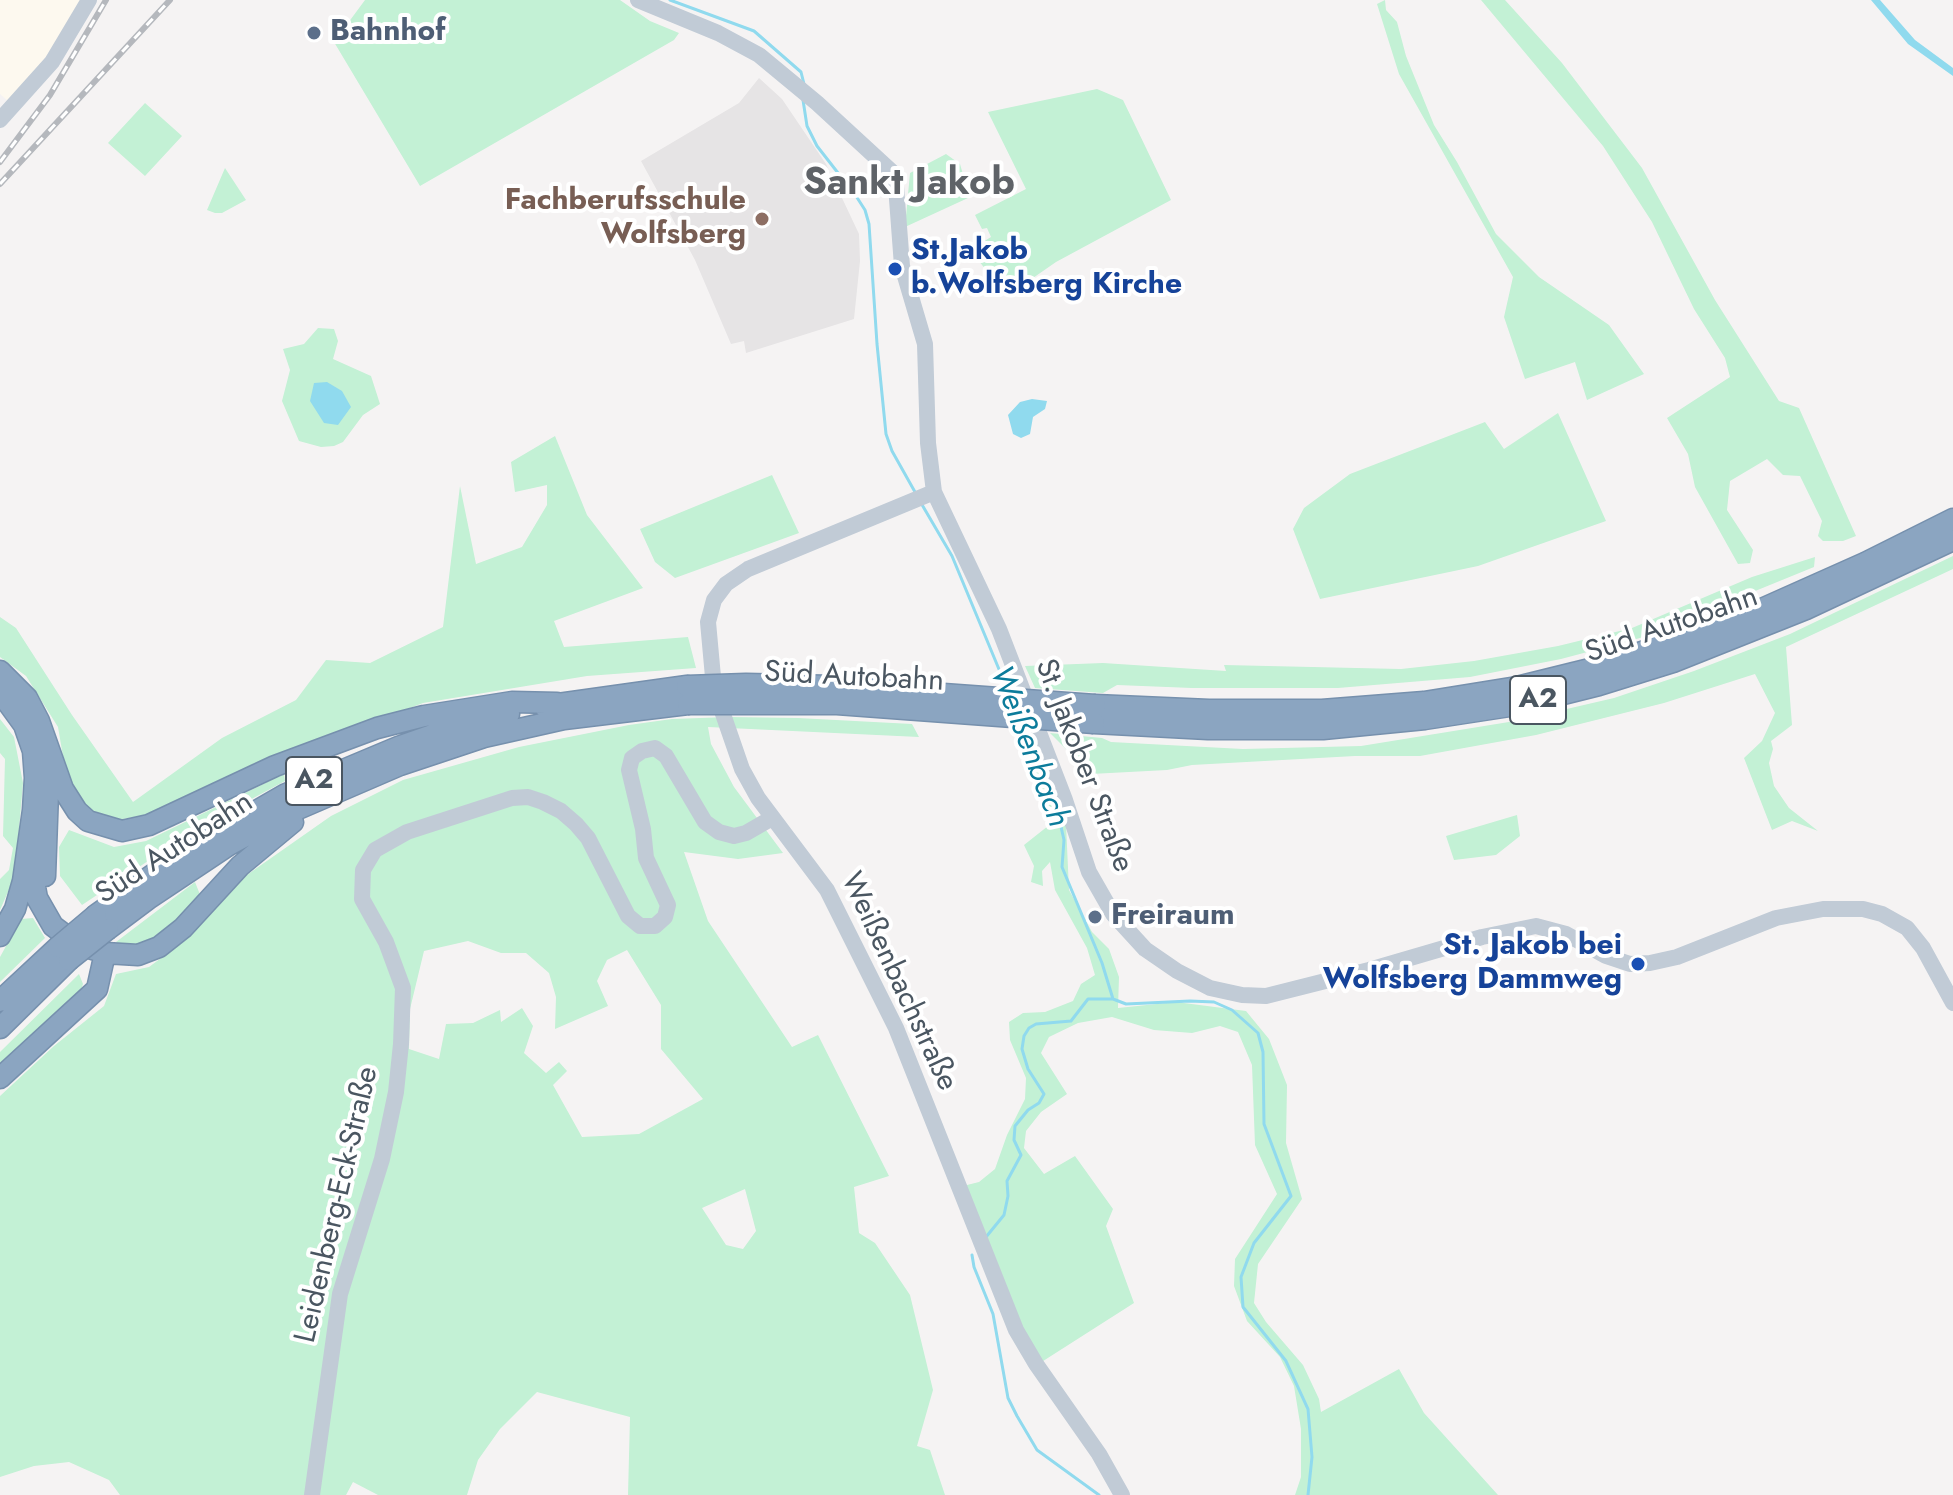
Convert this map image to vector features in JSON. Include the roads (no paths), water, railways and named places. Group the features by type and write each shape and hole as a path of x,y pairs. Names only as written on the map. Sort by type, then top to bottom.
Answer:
{"highway":[{"name":"Süd Autobahn","path":"0,1001 63,954 182,854 286,794 347,766 441,732 557,703 687,695 1094,714 1334,709 1424,702 1556,678 1669,645 1735,621 1865,563 1953,519"},
{"name":"Süd Autobahn","path":"1094,714 1208,729 1323,729 1425,719 1523,704 1673,662 1806,609 1953,540"},
{"path":"0,671 27,698 48,744 63,789 77,811 88,821 122,831 149,825 275,766 377,728 424,716 512,702 557,703"},
{"path":"0,692 24,725 33,751 35,778 23,881 15,909 0,936"},
{"name":"Süd Autobahn","path":"102,922 148,899 229,845 284,815 400,765 484,737 687,695"},
{"path":"48,744 50,778 45,875 54,903 66,921 105,953"},
{"path":"30,838 33,876 43,912 64,936 77,944 105,953 138,955 159,947 183,928 260,847 342,788"},
{"path":"0,1078 97,989 105,953"},
{"name":"Süd Autobahn","path":"0,1028 63,954"}],"main road":[{"path":"2,115 52,62 89,0"},
{"name":"St. Jakober Straße","path":"638,0 741,43 804,92 892,172 896,186 902,266 925,344 926,413 921,497 1005,643 1089,872 1113,914 1145,949 1177,971 1210,988 1242,995 1266,996 1482,937 1536,926 1566,934 1630,964 1650,963 1677,957 1776,918 1823,909 1863,909 1882,914 1907,928 1923,948 1953,1003"},
{"name":"Weißenbachstraße","path":"921,497 748,569 726,584 710,609 708,635 718,702 742,769 772,818 827,890 896,1028 1016,1330 1099,1454 1122,1495"},
{"name":"Leidenberg-Eck-Straße","path":"312,1495 340,1294 382,1159 396,1092 401,1044 403,988 386,942 362,899 363,870 375,850 407,832 512,798 528,797 561,811 576,824 588,838 628,916 640,926 655,926 665,917 668,905 646,858 643,829 629,770 632,758 642,751 655,748 666,756 705,822 719,832 734,836 746,833 772,818"}],"water":[{"path":"1871,0 1880,0 1915,40 1953,68 1953,76 1908,44"},
{"path":"327,382 342,391 351,407 338,425 324,423 310,401 314,383"},
{"path":"1032,399 1047,401 1045,409 1033,417 1030,434 1021,438 1013,434 1008,415 1020,402"}],"waterway":[{"name":"Weißenbach","path":"670,0 754,31 801,72 804,84"},
{"name":"Weißenbach","path":"803,100 807,126 817,146 865,210 869,224 886,434 915,492"},
{"name":"Weißenbach","path":"921,503 952,556 1008,691"},
{"name":"Weißenbach","path":"1022,724 1057,809 1064,840 1062,867 1102,963 1113,999 1126,1004 1214,1002 1232,1010 1258,1033 1263,1052 1264,1124 1291,1196 1254,1243 1241,1277 1243,1307 1286,1361 1308,1409 1312,1457 1308,1495"},
{"path":"986,1237 1004,1215 1007,1181 1021,1155 1014,1140 1015,1126 1044,1094 1028,1069 1022,1049 1024,1036 1036,1024 1071,1021 1088,999 1112,999"},
{"path":"972,1255 993,1314 1008,1398 1017,1416 1037,1450 1099,1495"}],"railway":[{"path":"0,162 50,95 106,0"},
{"path":"0,184 170,0"}],"place":[{"name":"Bahnhof","path":"314,33"},
{"name":"Fachberufsschule Wolfsberg","path":"762,219"},
{"name":"St.Jakob b.Wolfsberg Kirche","path":"895,269"},
{"name":"Freiraum","path":"1095,917"},
{"name":"St. Jakob bei Wolfsberg Dammweg","path":"1638,964"}],"district":[{"name":"Sankt Jakob","path":"909,185"}]}
